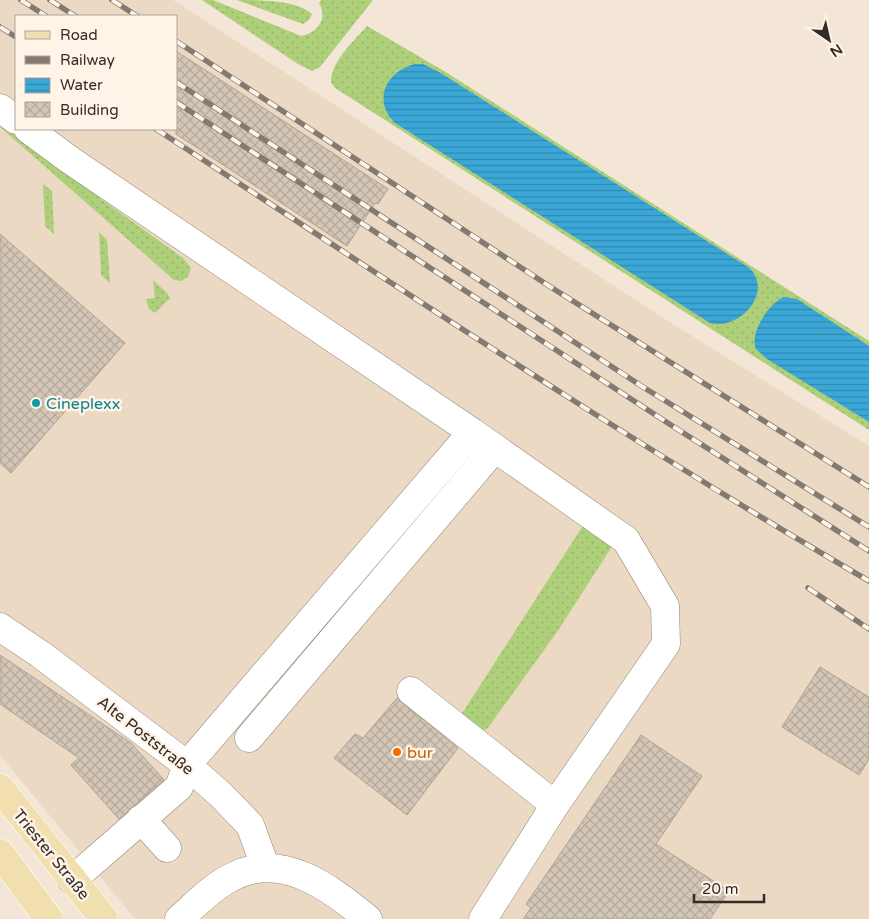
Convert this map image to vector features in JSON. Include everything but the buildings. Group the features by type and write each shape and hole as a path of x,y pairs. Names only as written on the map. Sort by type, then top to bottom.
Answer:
{"main road":[{"name":"Triester Straße","path":"0,788 104,919"},
{"path":"0,853 49,919"}],"street":[{"path":"0,108 15,119"},
{"path":"29,130 70,160 496,448 626,540 665,606 666,644 555,805 483,919"},
{"path":"72,880 178,786 187,765 472,432"},
{"path":"250,738 496,448"},
{"name":"Alte Poststraße","path":"0,627 40,654 187,765 222,795 250,825 265,866"},
{"path":"261,680 285,698"},
{"path":"411,691 555,805"},
{"path":"142,819 167,848"},
{"path":"179,919 216,886 232,877 265,866 292,871 316,882 351,904 368,919"}],"shaded area":[{"path":"0,0 173,0 668,321 869,446 869,919 135,919 0,755"}],"green space":[{"path":"202,0 213,0 301,36 312,32 320,24 322,9 319,3 321,0 373,0 320,67 312,71 298,64"},
{"path":"237,0 288,3 306,9 312,14 309,20 303,24"},
{"path":"367,26 444,71 869,341 869,430 335,88 331,82 335,66 344,51"},
{"path":"0,118 101,199 183,258 191,268 188,277 181,281 174,280 0,127"},
{"path":"43,184 52,191 54,234 45,226"},
{"path":"99,232 107,240 110,283 101,275"},
{"path":"153,280 170,298 155,313 149,309 146,299 155,298"},
{"path":"584,524 613,545 557,632 487,729 479,731 461,715"}],"water":[{"path":"415,64 423,64 439,72 748,267 755,276 758,287 751,307 733,321 722,324 710,323 395,123 384,105 386,88 396,73"},
{"path":"784,297 797,299 869,346 869,422 767,359 756,349 755,335 762,319 772,305"}],"railway":[{"path":"21,0 44,15"},
{"path":"50,0 73,15"},
{"path":"112,0 135,15"},
{"path":"0,27 15,36"},
{"path":"178,42 549,286 869,487"},
{"path":"178,83 643,387 869,527"},
{"path":"178,103 674,427 869,551"},
{"path":"158,130 599,417 688,473 869,581"},
{"path":"808,588 869,629"}],"place":[{"name":"Cineplexx","path":"36,403"},
{"name":"bur","path":"397,752"}]}
